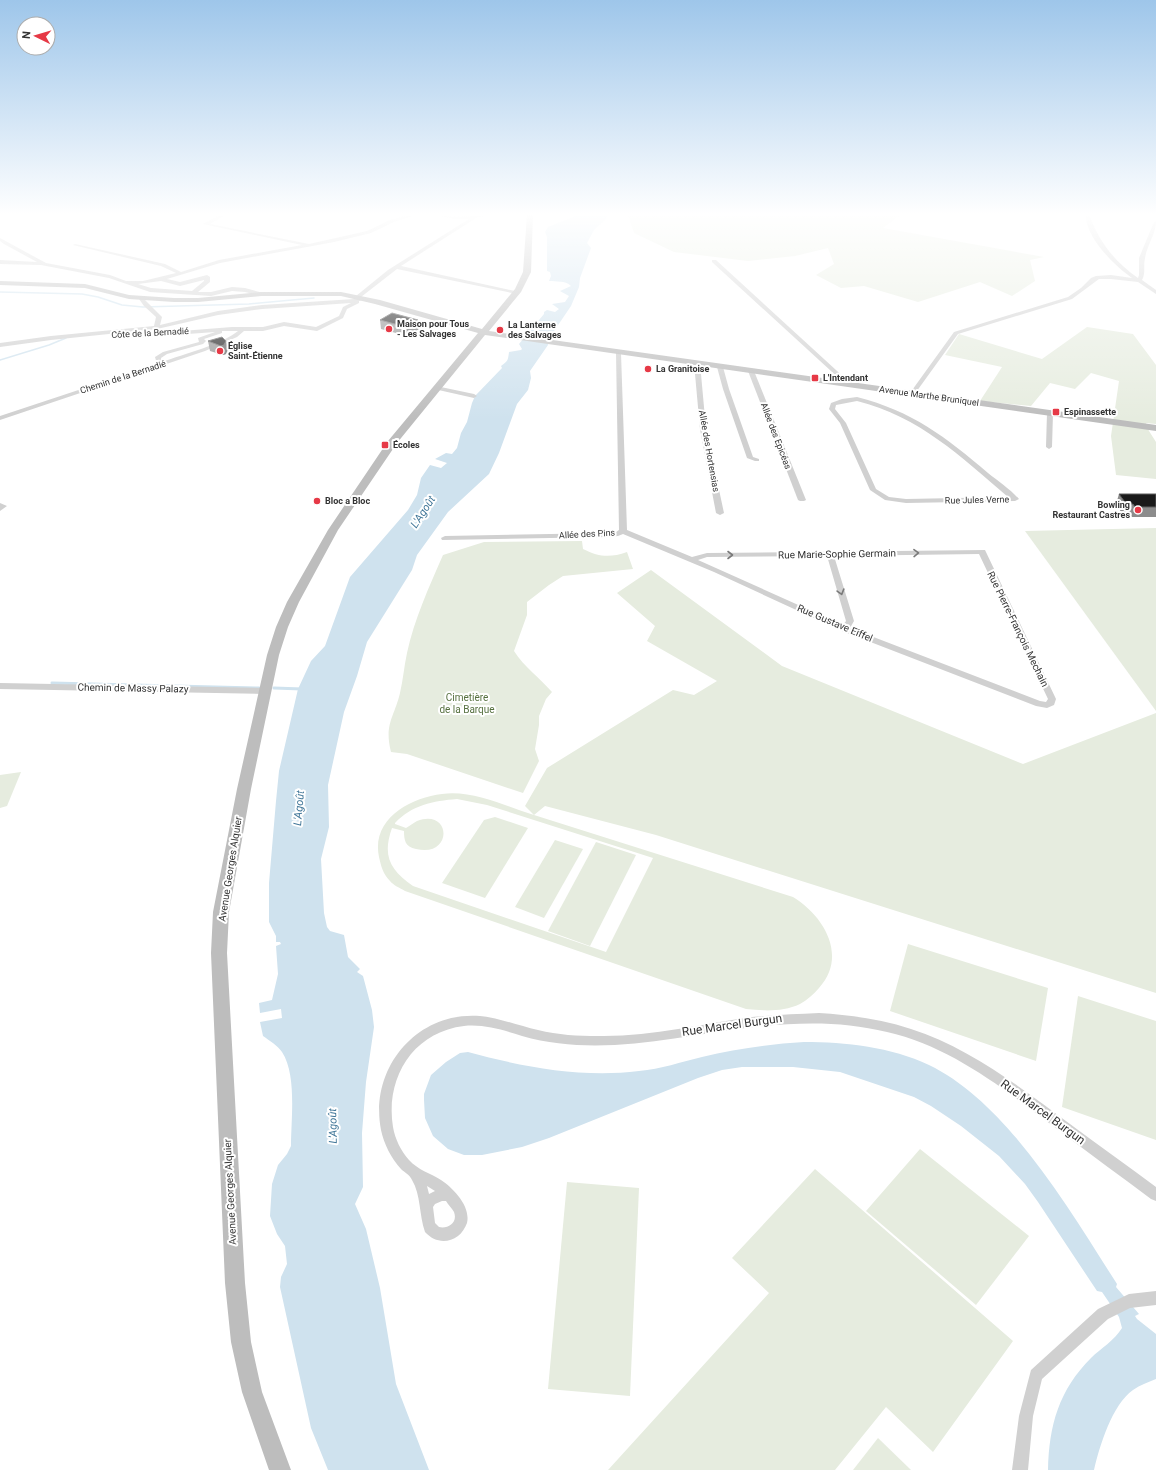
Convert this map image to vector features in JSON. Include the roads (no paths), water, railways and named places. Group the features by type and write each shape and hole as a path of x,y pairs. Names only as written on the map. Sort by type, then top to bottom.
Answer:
{"main road":[{"name":"Avenue Marthe Bruniquel","path":"8,284 85,286 142,299 198,300 261,294 323,293 360,299 484,331 511,336 618,353 1156,428"},
{"name":"Avenue Georges Alquier","path":"280,1470 252,1392 241,1342 234,1283 219,953 221,912 228,869 273,655 282,627 293,602 332,530 393,441 515,293 520,284"}],"street":[{"path":"132,284 150,290 169,293 211,294 232,289 245,290 261,294"},
{"path":"193,293 205,284"},
{"name":"Côte de la Bernadié","path":"104,334 109,337 232,329 264,329 284,324 317,329 341,317 345,308 360,299 378,284"},
{"path":"472,284 515,293"},
{"path":"739,284 846,382 844,384"},
{"path":"912,394 956,332 1070,298 1088,284"},
{"path":"1143,284 1156,292"},
{"path":"142,299 146,305 159,317 157,327"},
{"name":"Côte de la Bernadié","path":"104,334 157,327 218,313 262,307 354,301 360,299"},
{"path":"208,348 201,343 203,341 200,339 232,329"},
{"name":"Chemin de la Bernadié","path":"0,418 208,348 235,336 242,330"},
{"path":"0,345 51,338 104,334"},
{"path":"160,365 158,357 165,353 201,343"},
{"name":"Allée des Pins","path":"445,538 618,534 623,531 618,353"},
{"name":"Allée des Hortensias","path":"697,364 703,429 720,514"},
{"path":"720,367 750,458 757,460"},
{"name":"Allée des Epicéas","path":"751,371 802,500"},
{"path":"857,399 859,386"},
{"path":"436,388 474,396"},
{"name":"Rue Jules Verne","path":"857,399 889,408 913,419 950,446 1015,499 906,501 887,499 873,490 843,423 832,409 833,404 857,399"},
{"path":"1049,447 1050,413"},
{"path":"0,505 3,506 0,509"},
{"name":"Rue Gustave Eiffel","path":"623,531 692,559 845,629 1032,701 1043,705 1050,705"},
{"name":"Rue Marie-Sophie Germain","path":"692,559 707,556 982,552"},
{"name":"Rue Pierre-François Mechain","path":"982,552 1052,698 1050,705"},
{"path":"830,555 850,621 845,629"},
{"name":"Chemin de Massy Palazy","path":"0,686 265,690"},
{"name":"Rue Marcel Burgun","path":"417,1174 426,1204 429,1222 433,1230 442,1235 448,1234 457,1229 462,1219 460,1209 449,1195 430,1180 417,1174 404,1162 393,1148 387,1130 385,1111 386,1093 391,1074 402,1055 415,1041 435,1030 456,1023 477,1021 545,1037 594,1042 645,1038 753,1021 780,1018 816,1017 852,1019 889,1027 926,1039 957,1053 987,1071 1024,1097 1156,1195"},
{"path":"426,1204 436,1196 449,1195"},
{"path":"1020,1470 1026,1416 1036,1375 1104,1314 1129,1301 1156,1298"}],"water":[{"name":"L'Agoût","path":"568,284 579,284 579,287 571,306 552,334 548,345 530,371 531,378 528,390 517,404 499,453 489,474 448,512 417,555 412,570 367,642 344,712 328,785 329,827 321,859 324,913 327,927 330,931 344,935 348,957 360,969 357,972 363,976 372,1010 374,1027 366,1082 362,1133 363,1187 355,1204 366,1229 380,1288 396,1384 429,1470 328,1470 311,1428 280,1287 281,1277 287,1264 285,1246 277,1234 270,1216 272,1184 278,1165 287,1154 291,1146 292,1110 290,1073 287,1062 282,1052 263,1036 260,1022 282,1018 281,1009 260,1013 259,1003 272,1000 278,974 276,946 281,944 280,942 276,942 276,936 269,922 269,883 279,771 298,689 311,661 325,646 350,577 408,510 417,495 421,478 430,465 441,468 447,463 435,459 446,453 452,454 457,448 475,396 502,368 501,366 507,360 509,352 522,349 519,344 544,314 544,312 547,310 555,312 559,309 552,304 565,302 569,296 560,291 571,286"},
{"path":"804,1042 836,1043 884,1050 929,1065 958,1082 985,1105 1011,1132 1035,1161 1079,1224 1117,1284 1116,1287 1139,1314 1135,1316 1137,1319 1156,1334 1156,1379 1133,1390 1119,1405 1103,1438 1094,1470 1048,1470 1051,1438 1058,1409 1071,1383 1091,1358 1119,1333 1122,1328 1119,1317 1102,1292 1097,1291 1025,1184 999,1156 961,1126 931,1106 914,1097 840,1072 793,1067 742,1067 722,1070 698,1078 549,1138 522,1147 482,1155 464,1155 448,1149 433,1136 425,1118 424,1094 431,1075 446,1062 460,1053 468,1052 552,1070 617,1073 655,1069 740,1049"}],"waterway":[{"path":"0,292 82,294 98,297 122,305 143,307 249,304 314,298"},
{"path":"0,360 49,345 66,338"},
{"path":"52,683 259,688"},
{"path":"274,688 302,689"}],"place":[{"name":"Maison pour Tous - Les Salvages","path":"389,329"},
{"name":"La Lanterne des Salvages","path":"500,330"},
{"name":"Église Saint-Étienne","path":"220,351"},
{"name":"La Granitoise","path":"648,369"},
{"name":"L'Intendant","path":"815,378"},
{"name":"Espinassette","path":"1056,412"},
{"name":"Écoles","path":"385,445"},
{"name":"Bloc a Bloc","path":"317,501"},
{"name":"Bowling Restaurant Castres","path":"1138,510"}],"park label":[{"name":"Cimetière de la Barque","path":"467,702"}]}
